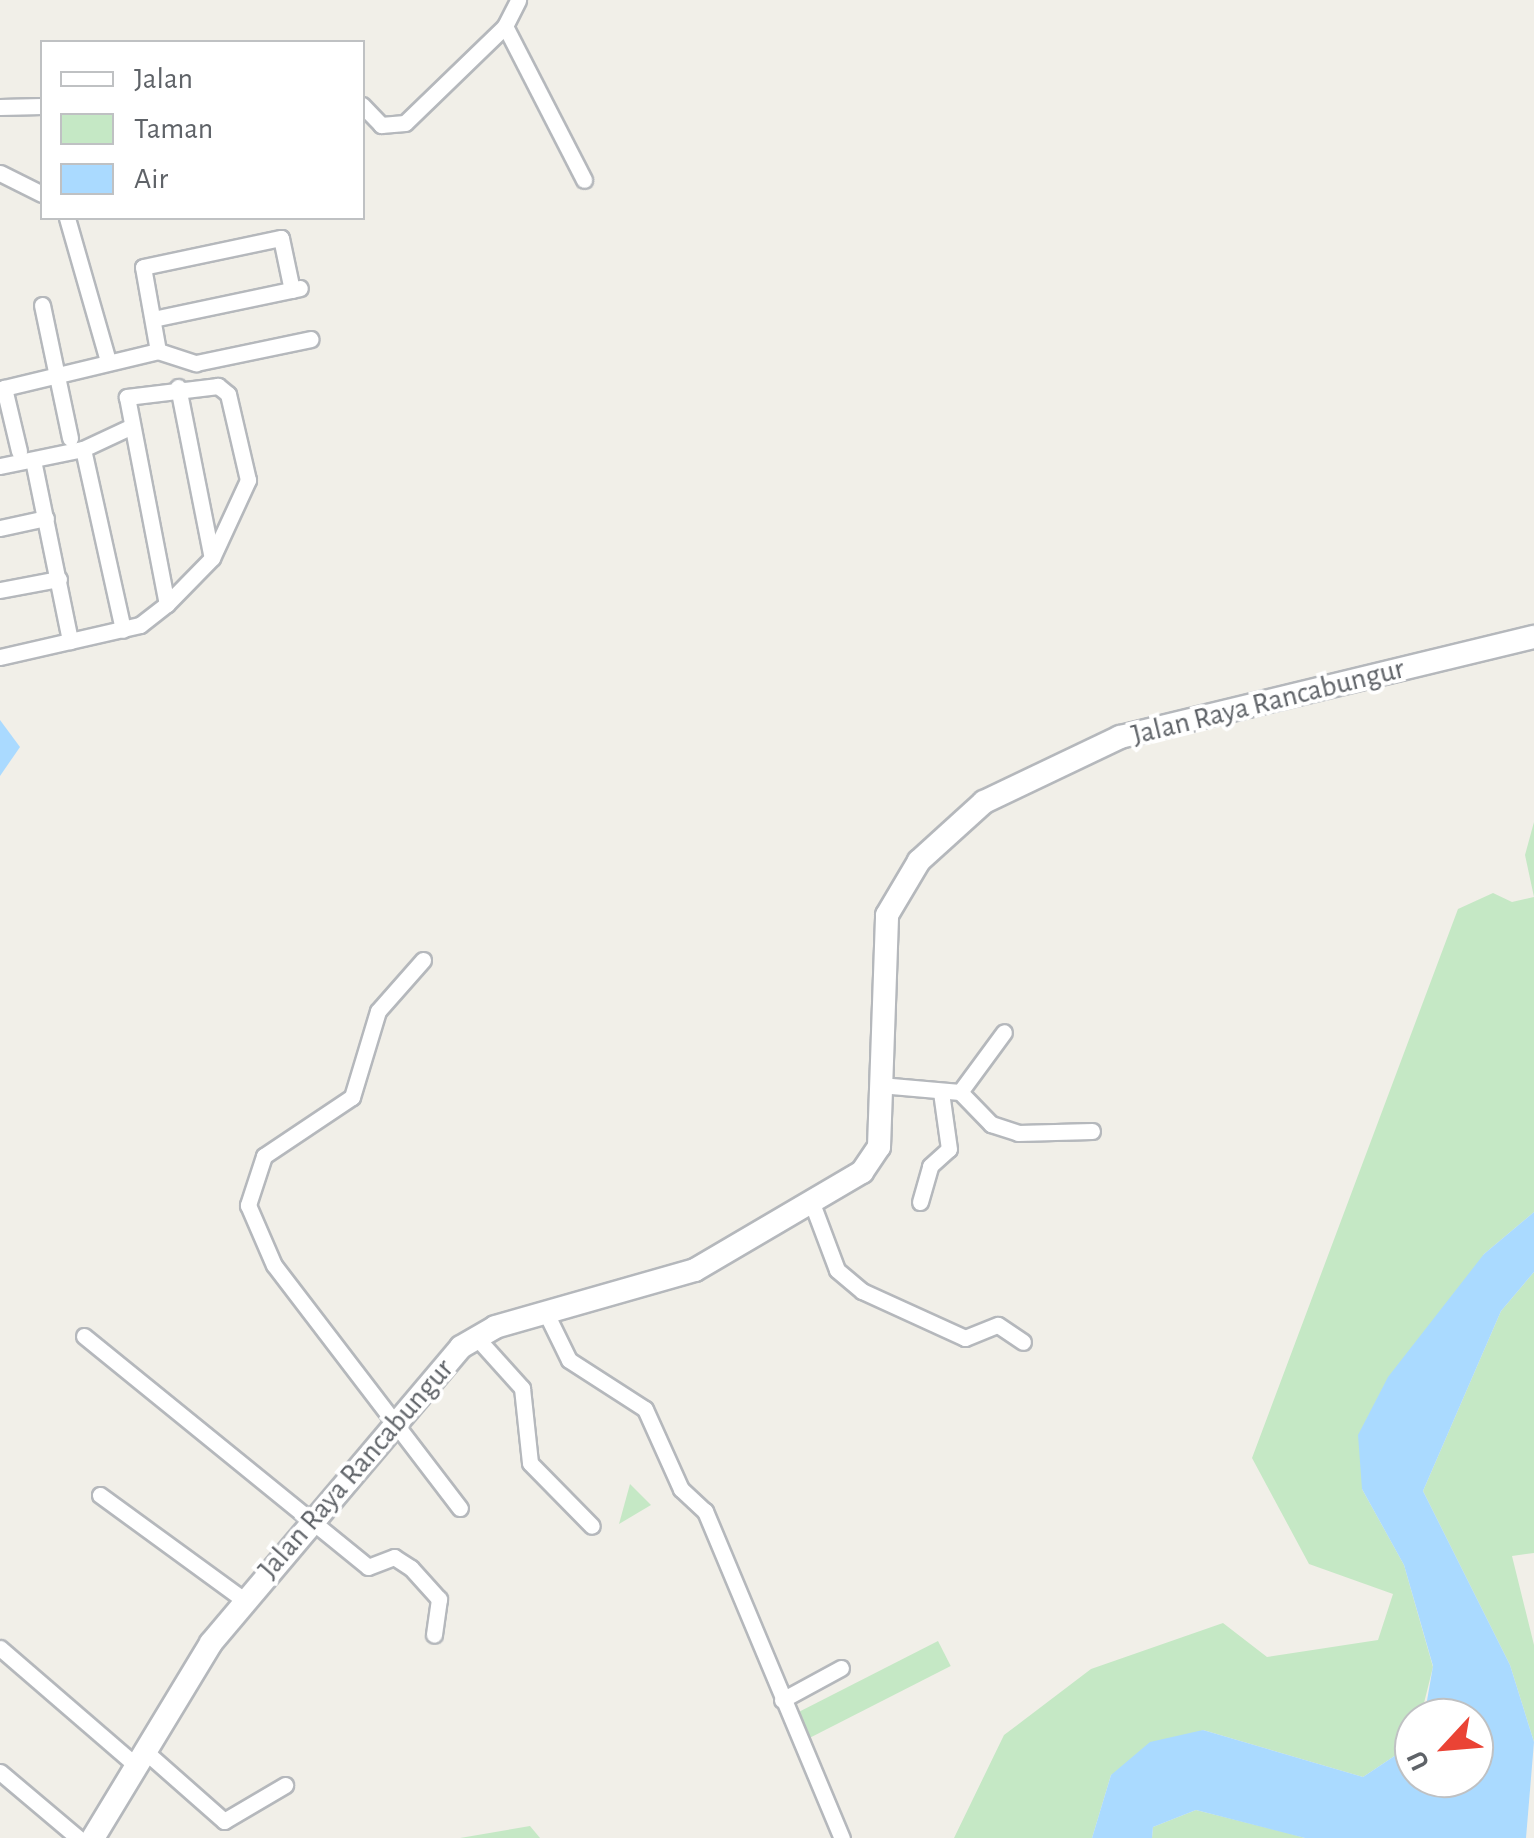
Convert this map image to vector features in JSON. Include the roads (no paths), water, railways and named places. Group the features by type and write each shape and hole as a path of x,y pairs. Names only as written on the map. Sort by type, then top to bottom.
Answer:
{"main road":[{"name":"Jalan Raya Rancabungur","path":"94,1838 244,1600 390,1422 476,1336 695,1270 813,1206 880,1148 888,915 919,861 984,802 1120,738 1534,637"}],"street":[{"path":"365,108 380,125 404,123 504,26 518,0"},
{"path":"504,26 584,180"},
{"path":"0,107 40,106"},
{"path":"0,173 40,193"},
{"path":"68,220 108,361"},
{"path":"153,319 296,289 282,238 143,267 158,351"},
{"path":"42,305 56,375 77,444 122,630"},
{"path":"70,641 46,518 4,388 158,351 196,363 311,339"},
{"path":"178,388 212,558"},
{"path":"0,656 122,630 167,604 212,558 248,480 228,394 178,388 132,392 130,427 167,604"},
{"path":"0,466 26,455 130,427"},
{"path":"0,528 46,518"},
{"path":"0,590 59,579"},
{"path":"423,960 378,1011 352,1097 264,1156 248,1186 261,1243 390,1422 460,1508"},
{"path":"960,1092 1004,1032"},
{"path":"880,1086 960,1092 1003,1129 1092,1131"},
{"path":"920,1202 930,1166 949,1149 941,1092"},
{"path":"813,1206 837,1270 862,1292 965,1338 998,1326 1022,1342"},
{"path":"546,1313 568,1360 645,1408 681,1489 705,1511 842,1838"},
{"path":"84,1336 216,1449 313,1515 368,1568 394,1557 411,1568 439,1599 434,1635"},
{"path":"476,1336 522,1388 530,1464 592,1526"},
{"path":"100,1494 244,1600"},
{"path":"0,1648 224,1821 285,1785"},
{"path":"782,1700 841,1668"},
{"path":"0,1772 78,1838"}],"water":[{"path":"0,720 20,747 0,776"},
{"path":"1534,1212 1534,1272 1501,1311 1423,1491 1510,1665 1534,1742 1526,1838 1305,1838 1196,1810 1153,1827 1152,1838 1092,1838 1111,1775 1150,1742 1203,1730 1363,1777 1394,1756 1394,1798 1494,1798 1494,1698 1427,1698 1433,1666 1404,1565 1362,1489 1358,1435 1388,1377 1484,1254"}]}
